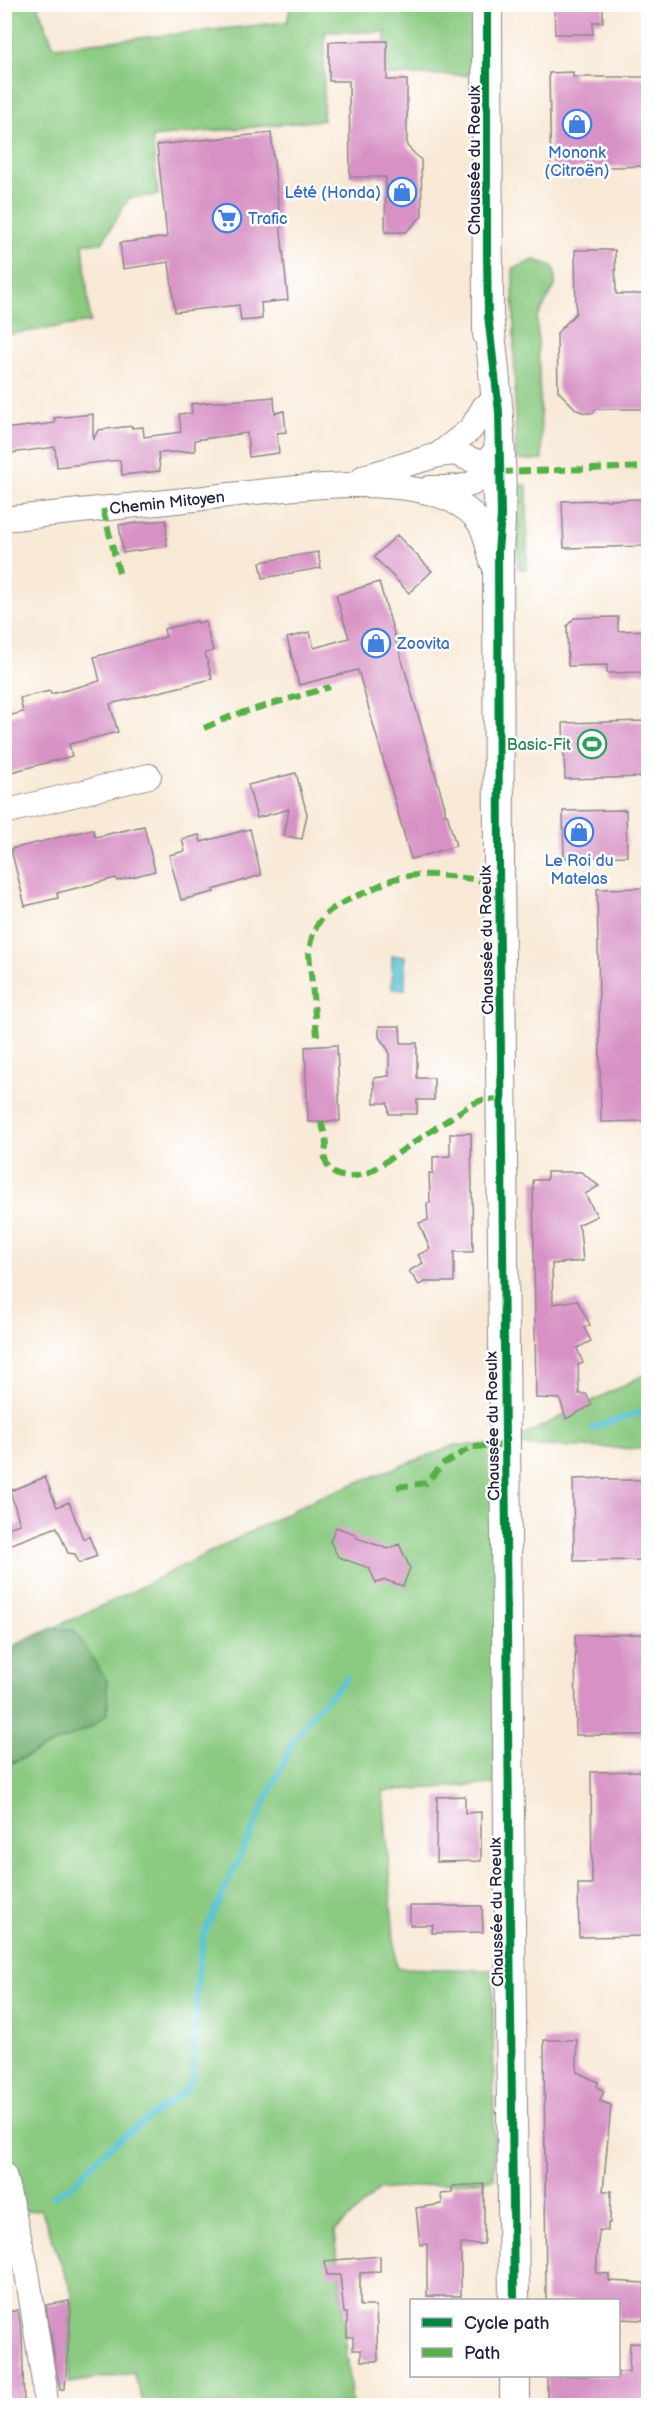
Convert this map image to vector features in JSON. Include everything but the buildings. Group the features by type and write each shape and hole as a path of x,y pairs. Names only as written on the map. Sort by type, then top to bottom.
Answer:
{"main road":[{"name":"Chaussée du Roeulx","path":"487,4 488,315 492,409"},
{"path":"492,409 486,469 486,497 498,551"},
{"path":"492,409 501,516 498,551"},
{"name":"Chaussée du Roeulx","path":"498,551 499,883 514,2299"},
{"path":"515,2377 515,2406"}],"street":[{"path":"438,455 466,434 478,418 492,409"},
{"path":"454,453 478,462 486,469 476,482 467,487 329,485 382,473 438,455 454,453"},
{"name":"Chemin Mitoyen","path":"4,519 329,485"},
{"path":"395,486 443,497 459,504 474,515 483,527 499,585"},
{"path":"4,812 149,776"},
{"path":"4,2175 26,2265 46,2406"}],"green space":[{"path":"5,5 37,5 54,47 287,22 291,5 487,5 487,75 386,75 385,32 325,32 323,120 152,137 158,195 129,198 102,243 83,243 90,322 5,335"},
{"path":"534,260 550,265 554,268 555,275 555,286 537,318 542,460 516,460 513,269"},
{"path":"517,485 527,485 527,569 518,569"},
{"path":"648,1373 648,1449 506,1445 509,1783 383,1791 396,1968 493,1970 494,2179 379,2190 335,2231 352,2405 144,2405 134,2373 68,2383 72,2293 41,2209 14,2212 5,2175 4,1650 119,1598 317,1498 456,1445 505,1445"},
{"path":"53,1628 74,1630 107,1681 108,1713 93,1726 5,1766 5,1650"}],"water":[{"path":"392,956 405,956 405,989 392,989"}],"waterway":[{"path":"592,1428 648,1410"},
{"path":"53,2196 71,2186 107,2149 187,2089 193,2078 198,1971 204,1934 294,1740 314,1711 347,1678"}],"marked path":[{"path":"500,472 648,467"},
{"path":"103,509 120,576"},
{"path":"204,728 234,715 330,687"},
{"path":"317,1036 309,953 315,929 328,913 345,901 386,882 410,876 448,876 499,883"},
{"path":"321,1121 326,1139 325,1157 328,1167 338,1175 353,1176 373,1170 470,1105 482,1100 501,1099"},
{"path":"397,1487 426,1483 443,1464 472,1447 505,1445"}],"cycle path":[{"path":"487,4 488,315 499,412 501,516 498,551 499,866 514,2299"}],"place":[{"name":"Mononk (Citroën)","path":"577,124"},
{"name":"Lété (Honda)","path":"402,192"},
{"name":"Trafic","path":"227,218"},
{"name":"Zoovita","path":"376,643"},
{"name":"Basic-Fit","path":"592,744"},
{"name":"Le Roi du Matelas","path":"579,832"}]}
